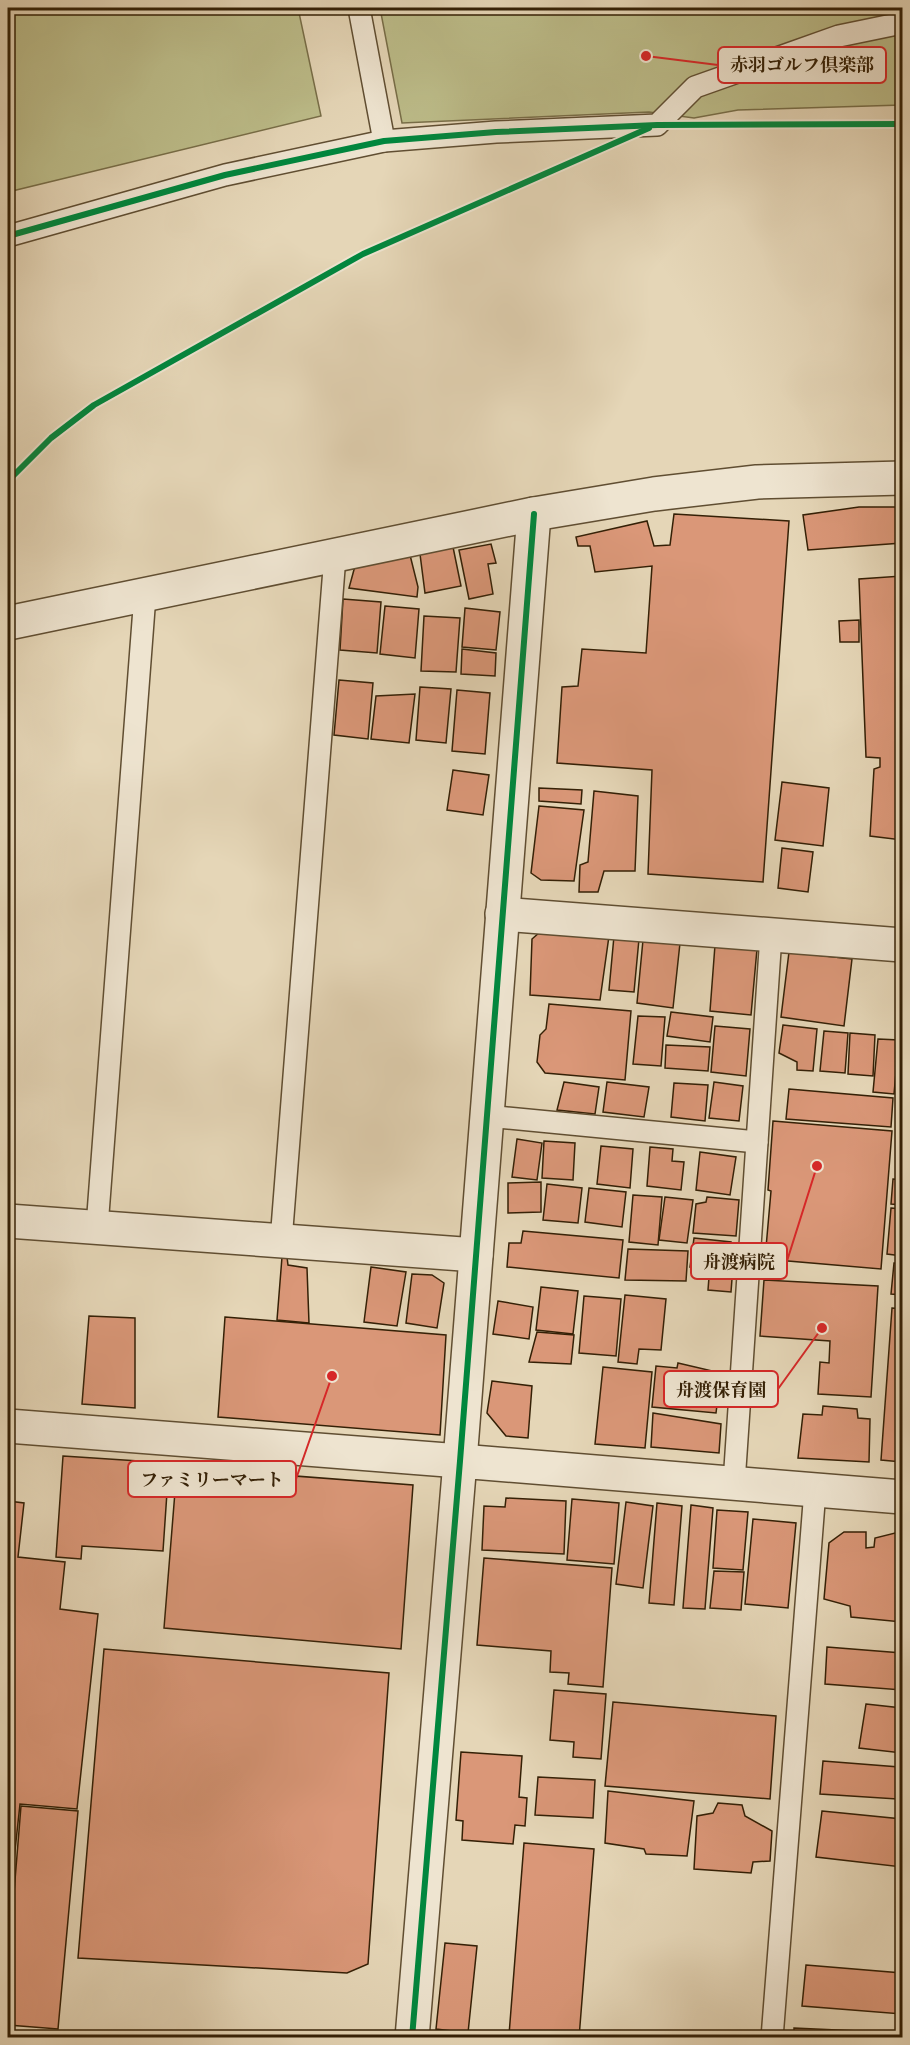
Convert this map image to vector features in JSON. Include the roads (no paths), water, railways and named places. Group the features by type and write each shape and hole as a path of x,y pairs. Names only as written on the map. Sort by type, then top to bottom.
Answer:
{"street":[{"path":"8,624 534,514 654,494 757,482 903,478"},
{"path":"412,2037 460,1461 534,514"},
{"path":"502,914 903,945"},
{"path":"8,1221 476,1255"},
{"path":"8,1426 903,1497"}],"lane":[{"path":"359,8 384,141"},
{"path":"8,236 225,175 384,141 496,132 657,125 695,87 839,36 903,23"},
{"path":"281,1241 335,556"},
{"path":"97,1227 145,595"},
{"path":"734,1483 771,935"},
{"path":"487,1116 757,1142"},
{"path":"772,2037 815,1490"}],"place":[{"name":"赤羽ゴルフ倶楽部","path":"646,56"},
{"name":"舟渡病院","path":"817,1166"},
{"name":"舟渡保育園","path":"822,1328"},
{"name":"ファミリーマート","path":"332,1376"}]}
